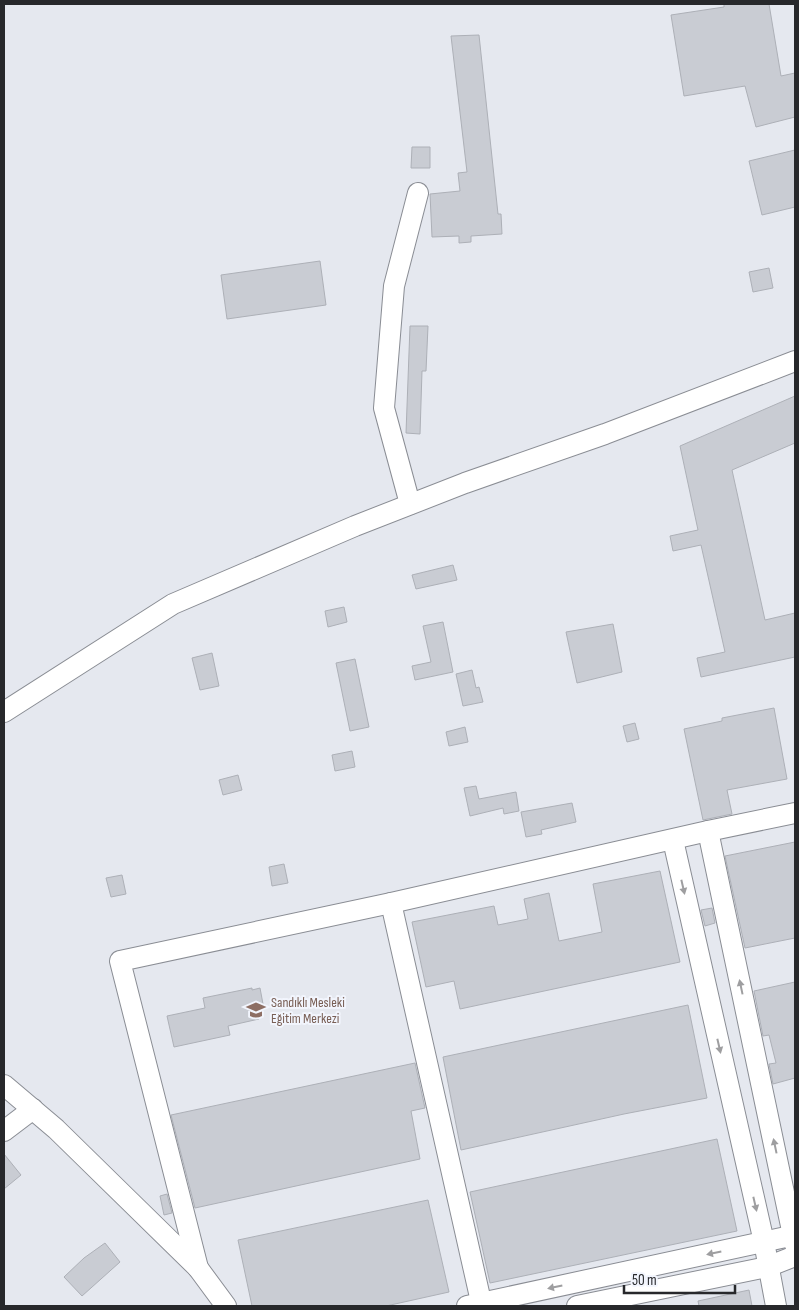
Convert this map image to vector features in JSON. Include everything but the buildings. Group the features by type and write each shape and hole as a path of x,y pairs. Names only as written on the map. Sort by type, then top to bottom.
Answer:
{"street":[{"path":"410,504 384,408 394,286 418,193"},
{"path":"4,712 174,604 354,526 410,504 605,434 795,361"},
{"path":"198,1268 120,961 795,813"},
{"path":"391,903 476,1305 764,1242 795,1238 708,831"},
{"path":"673,840 764,1242 767,1267 776,1306"},
{"path":"4,1085 56,1129 198,1268 226,1306"},
{"path":"4,1131 33,1109"},
{"path":"577,1306 767,1267 795,1256"}],"place":[{"name":"Sandıklı Mesleki Eğitim Merkezi","path":"256,1010"}]}
